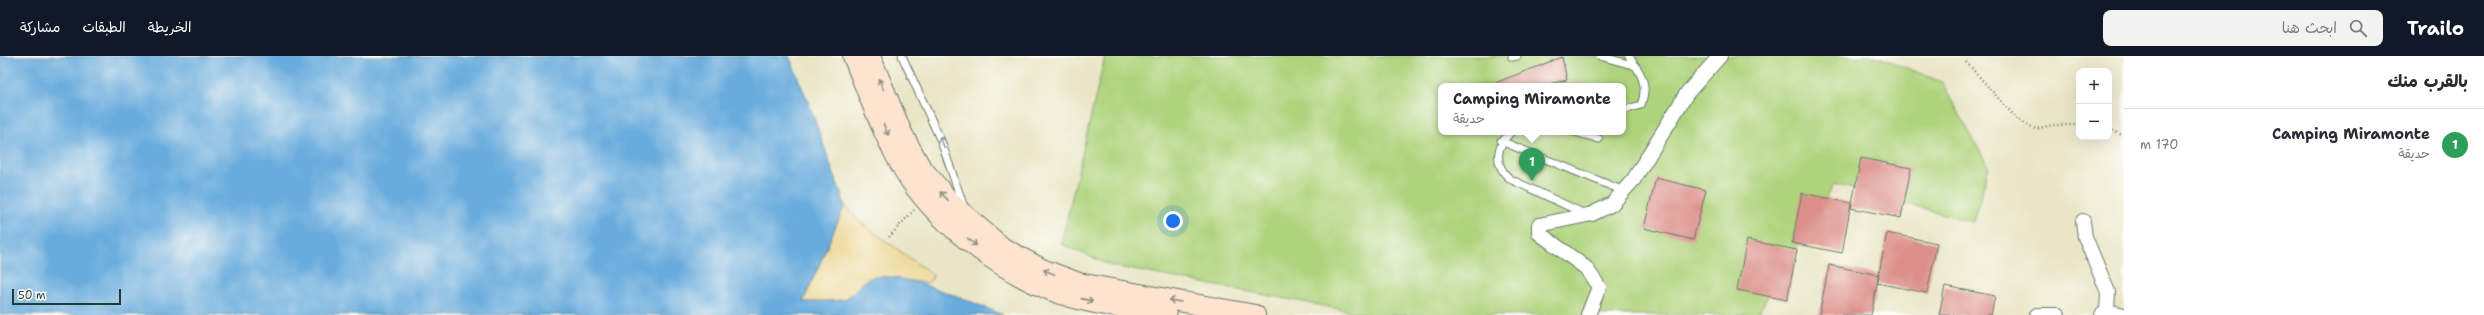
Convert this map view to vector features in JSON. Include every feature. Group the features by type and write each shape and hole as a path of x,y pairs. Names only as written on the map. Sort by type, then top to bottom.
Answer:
{"main road":[{"path":"853,56 910,180 953,226 984,252 1035,284 1062,294 1090,301 1166,315"},
{"path":"870,56 902,133 920,166 937,189 966,218 1003,248 1042,269 1064,278 1095,286 1255,315"}],"street":[{"path":"1588,315 1599,287 1586,268 1539,233 1539,225 1587,215 1607,208 1634,179 1687,93 1720,56"},
{"path":"2083,221 2085,237 2108,292 2105,313 2124,315"},
{"path":"2037,315 2058,315"}],"lane":[{"path":"902,56 948,159 964,200 966,218"},
{"path":"1600,56 1636,66"},
{"path":"1626,109 1641,106 1645,94 1643,79 1629,56"},
{"path":"1508,135 1501,141 1498,161 1503,173 1510,179 1587,215"},
{"path":"1587,135 1599,138"},
{"path":"1501,141 1624,191"}],"path":[{"path":"1966,62 2018,120 2036,129 2052,125 2076,125"},
{"path":"2112,131 2124,136"},
{"path":"889,237 915,208"}],"green space":[{"path":"1105,56 1876,56 1942,82 1989,168 1973,222 1834,184 1757,315 1371,315 1112,266 1061,244"}],"sand":[{"path":"845,205 860,222 933,275 932,279 927,283 883,277 868,279 845,300 803,302"}],"water":[{"path":"0,56 789,56 809,104 845,205 803,302 845,300 870,278 885,276 919,283 1003,315 0,315"}],"building":[{"path":"1562,57 1567,80 1554,83 1495,83"},
{"path":"1861,158 1911,168 1901,218 1851,208"},
{"path":"1656,178 1706,190 1693,240 1644,228"},
{"path":"1802,193 1851,203 1842,253 1792,243"},
{"path":"1887,233 1937,243 1927,293 1877,283"},
{"path":"1747,240 1797,250 1787,300 1737,290"},
{"path":"1829,265 1879,275 1871,315 1819,315"},
{"path":"1945,286 1995,296 1991,315 1939,315"}],"place":[{"name":"Camping Miramonte","path":"1532,181"}]}
